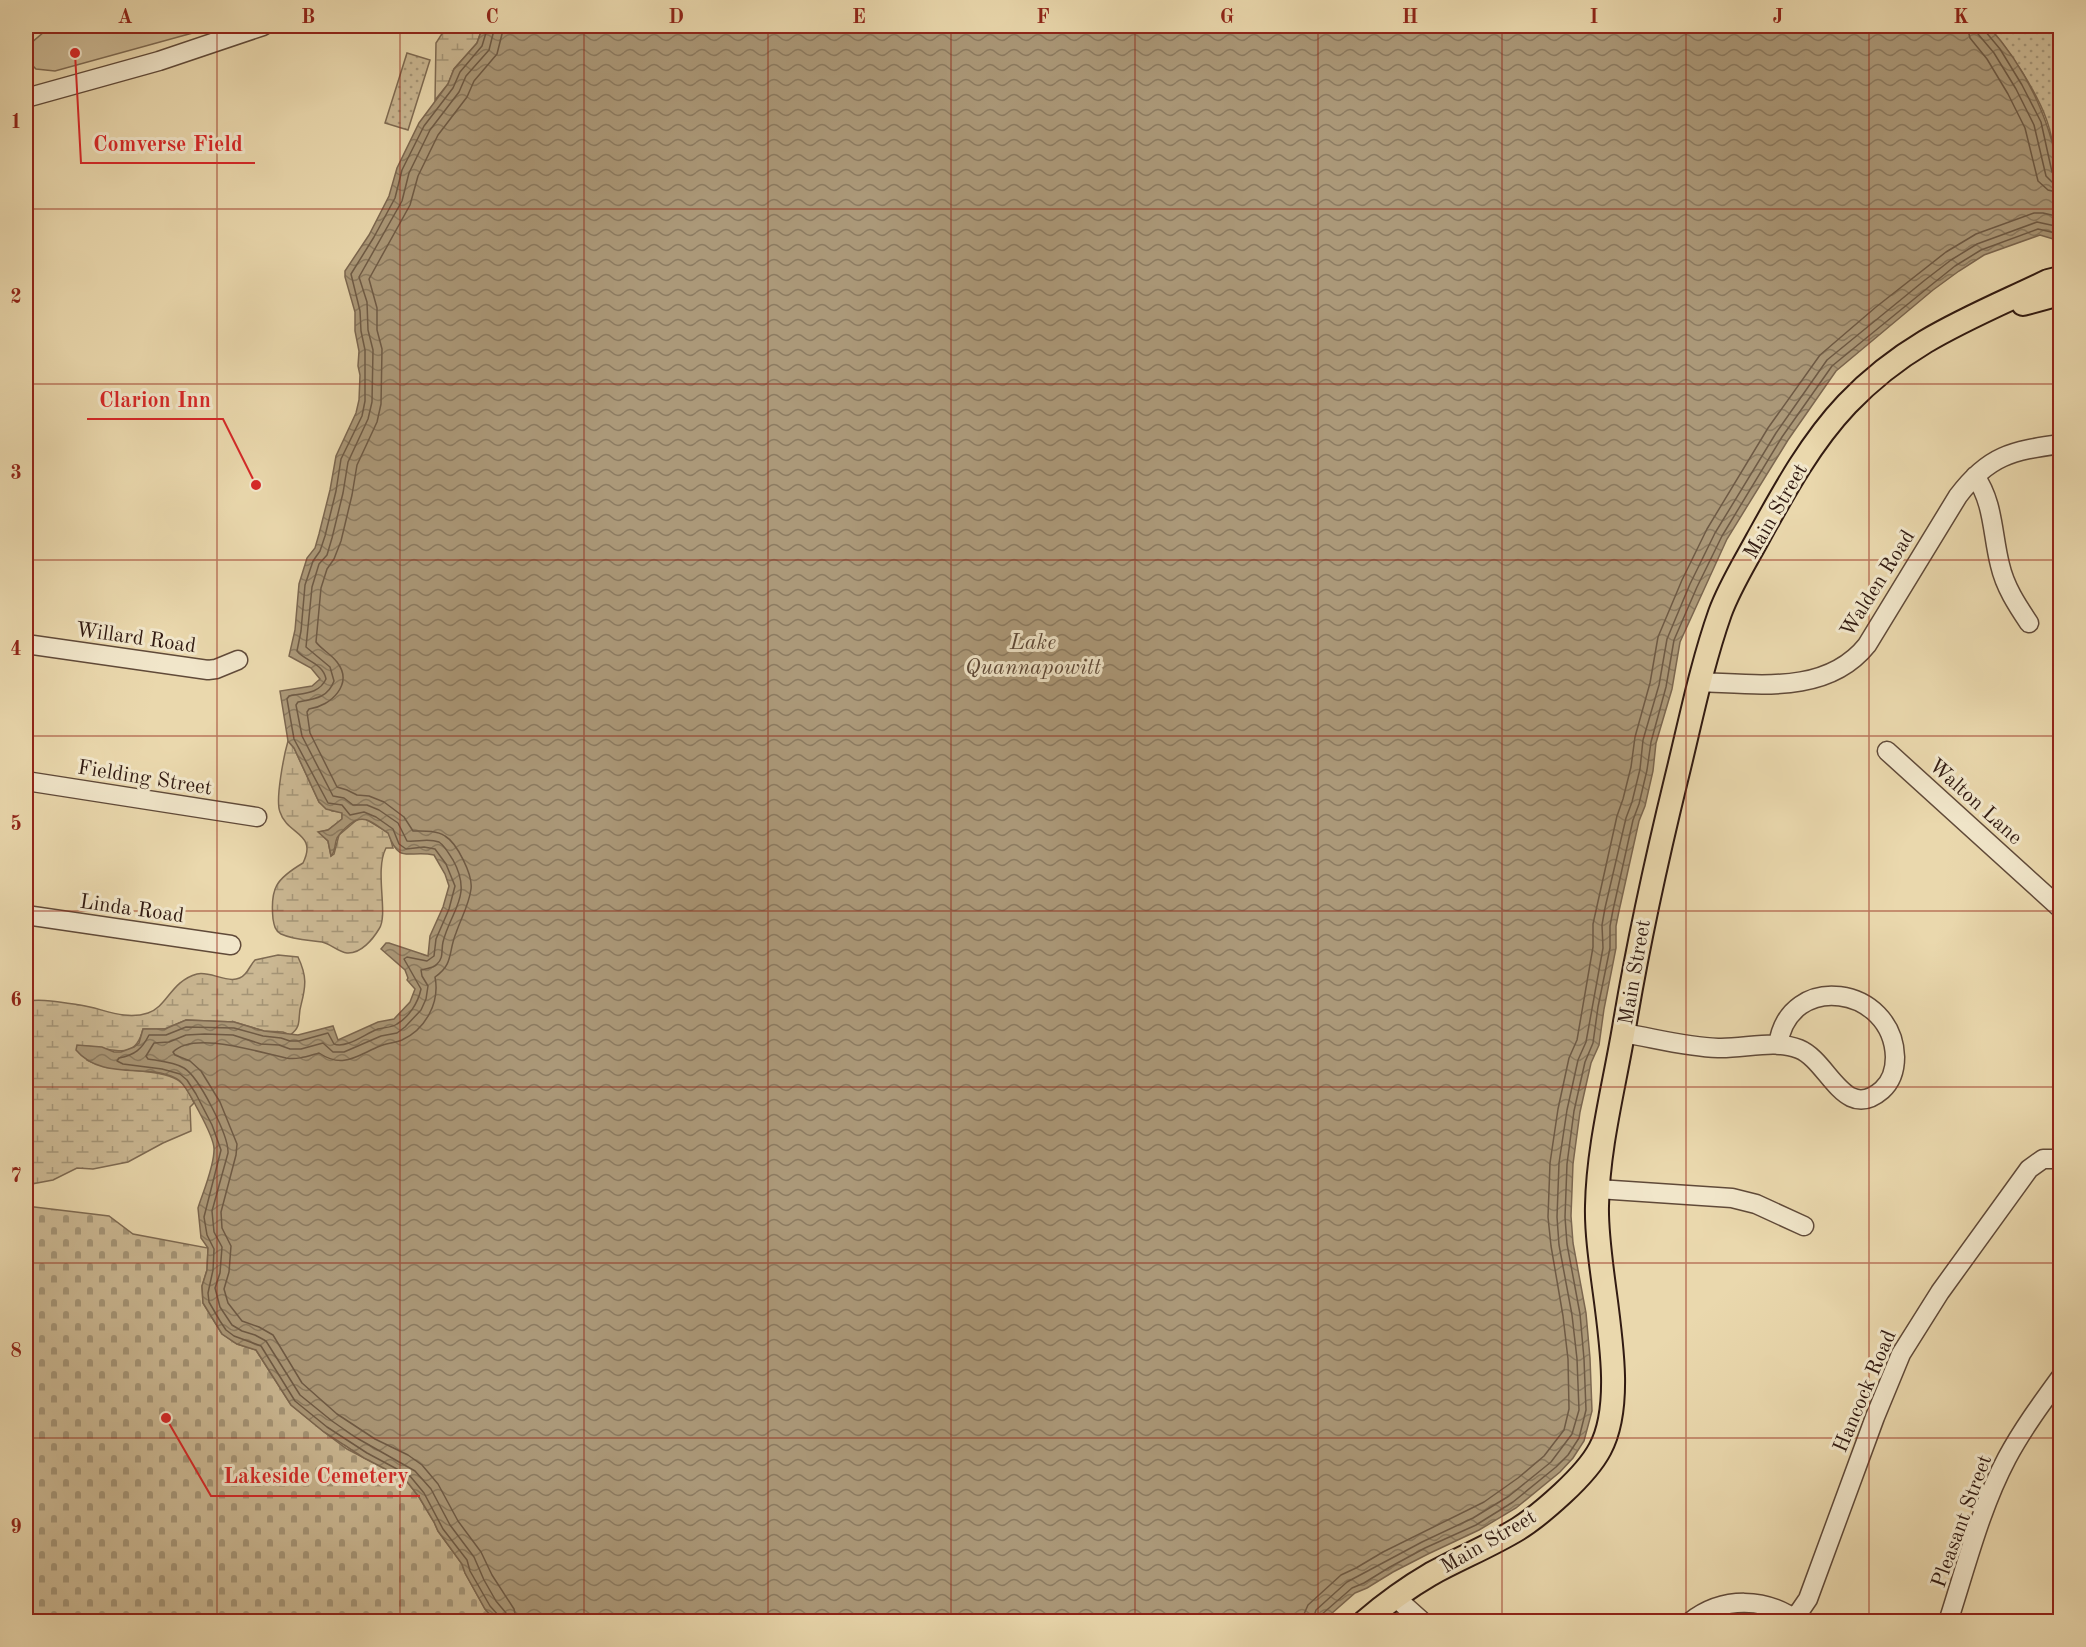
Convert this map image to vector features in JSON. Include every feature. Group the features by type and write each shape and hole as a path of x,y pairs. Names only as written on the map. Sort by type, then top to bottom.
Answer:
{"main road":[{"name":"Main Street","path":"1981,313 2037,301 2057,281"},
{"name":"Main Street","path":"1364,1622 1395,1597 1428,1576 1527,1523 1591,1464 1608,1429 1612,1412 1613,1377 1598,1250 1598,1189 1603,1149 1652,877 1720,610 1735,580 1784,492 1826,429 1859,391 1898,358 1937,333 2057,281"},
{"path":"2037,301 2061,305"}],"street":[{"path":"26,98 159,61 263,26"},
{"name":"Walden Road","path":"1700,682 1758,684 1795,682 1828,675 1851,662 1868,645 1959,496 1975,476 1997,459 2012,452 2061,444"},
{"path":"1975,476 1988,499 2002,575 2029,623"},
{"name":"Willard Road","path":"26,644 208,670 238,660"},
{"name":"Walton Lane","path":"1887,751 2061,908"},
{"name":"Fielding Street","path":"26,781 257,817"},
{"name":"Linda Road","path":"26,915 231,945"},
{"path":"1623,1033 1716,1048 1778,1045 1792,1047 1809,1054 1820,1063 1840,1090 1857,1099 1879,1092 1890,1081 1894,1067 1893,1045 1887,1028 1863,1003 1845,997 1820,997 1798,1008 1785,1021 1778,1045"},
{"name":"Hancock Road","path":"1797,1620 1808,1599 1888,1382 1906,1344 1940,1292 2029,1170 2043,1159 2061,1159"},
{"path":"1598,1189 1732,1198 1756,1204 1804,1226"},
{"name":"Pleasant Street","path":"1948,1622 1986,1505 2002,1468 2019,1438 2061,1378"},
{"path":"1395,1597 1423,1622"},
{"path":"1690,1622 1716,1607 1741,1603 1766,1605 1797,1620"}],"green space":[{"path":"51,26 218,26 55,71 36,69 28,61 30,44"},
{"path":"447,26 483,26 477,43 454,69 448,84 435,100 436,43"},
{"path":"1988,26 2055,26 2060,47 2060,186 2052,137 2037,97 2005,46"},
{"path":"407,53 430,60 408,130 385,123"},
{"path":"288,741 294,748 319,802 332,811 342,812 342,819 328,830 319,832 328,841 331,856 334,854 339,835 359,818 364,818 389,833 393,848 386,848 381,868 382,922 370,941 352,953 344,952 322,942 286,936 279,933 274,926 272,908 277,885 286,874 303,863 307,853 304,840 284,820 280,812 281,777"},
{"path":"278,955 298,957 304,976 305,986 298,1025 290,1035 283,1032 264,1031 234,1022 186,1020 165,1029 143,1029 139,1040 127,1050 83,1046 87,1060 110,1067 158,1073 181,1082 194,1103 190,1107 191,1131 128,1162 93,1169 77,1168 53,1180 26,1185 26,1001 60,1002 122,1015 139,1015 154,1010 188,977 203,973 228,979 240,978 255,960"},
{"path":"26,1206 109,1216 133,1234 208,1248 207,1270 202,1286 203,1303 222,1334 237,1344 256,1350 291,1405 324,1432 347,1449 405,1479 462,1564 485,1609 496,1621 26,1621"}],"water":[{"name":"Lake Quannapowitt","path":"483,26 1988,26 2015,61 2037,100 2052,142 2061,193 2060,241 2040,235 1984,255 1933,290 1836,371 1788,440 1727,539 1680,642 1672,689 1656,743 1653,771 1639,821 1619,911 1616,948 1599,1045 1591,1063 1580,1112 1573,1164 1571,1216 1573,1243 1586,1313 1592,1411 1584,1441 1573,1458 1560,1472 1516,1508 1479,1530 1355,1593 1323,1621 496,1621 485,1609 462,1564 405,1479 364,1458 324,1432 291,1405 256,1350 237,1344 222,1334 203,1303 202,1286 207,1270 208,1248 201,1238 198,1208 214,1157 214,1145 203,1120 180,1081 157,1072 100,1066 87,1060 76,1050 77,1045 102,1047 121,1052 139,1043 143,1029 165,1029 186,1020 234,1022 264,1031 298,1035 333,1026 338,1040 378,1022 394,1019 410,1002 415,989 407,980 405,970 381,949 389,943 428,956 430,936 443,907 449,886 445,874 434,855 401,853 392,843 388,833 365,819 355,821 343,831 337,838 331,856 328,841 318,832 328,830 342,819 342,813 326,809 319,802 294,748 288,741 280,691 312,686 320,679 311,668 289,656 295,630 299,584 307,558 315,548 336,456 356,413 359,400 359,351 355,331 355,312 345,271 369,235 389,196 397,168 419,123 448,84 454,69 477,43"}],"place":[{"name":"Comverse Field","path":"75,53"},
{"name":"Clarion Inn","path":"256,485"},
{"name":"Lakeside Cemetery","path":"166,1418"}]}
